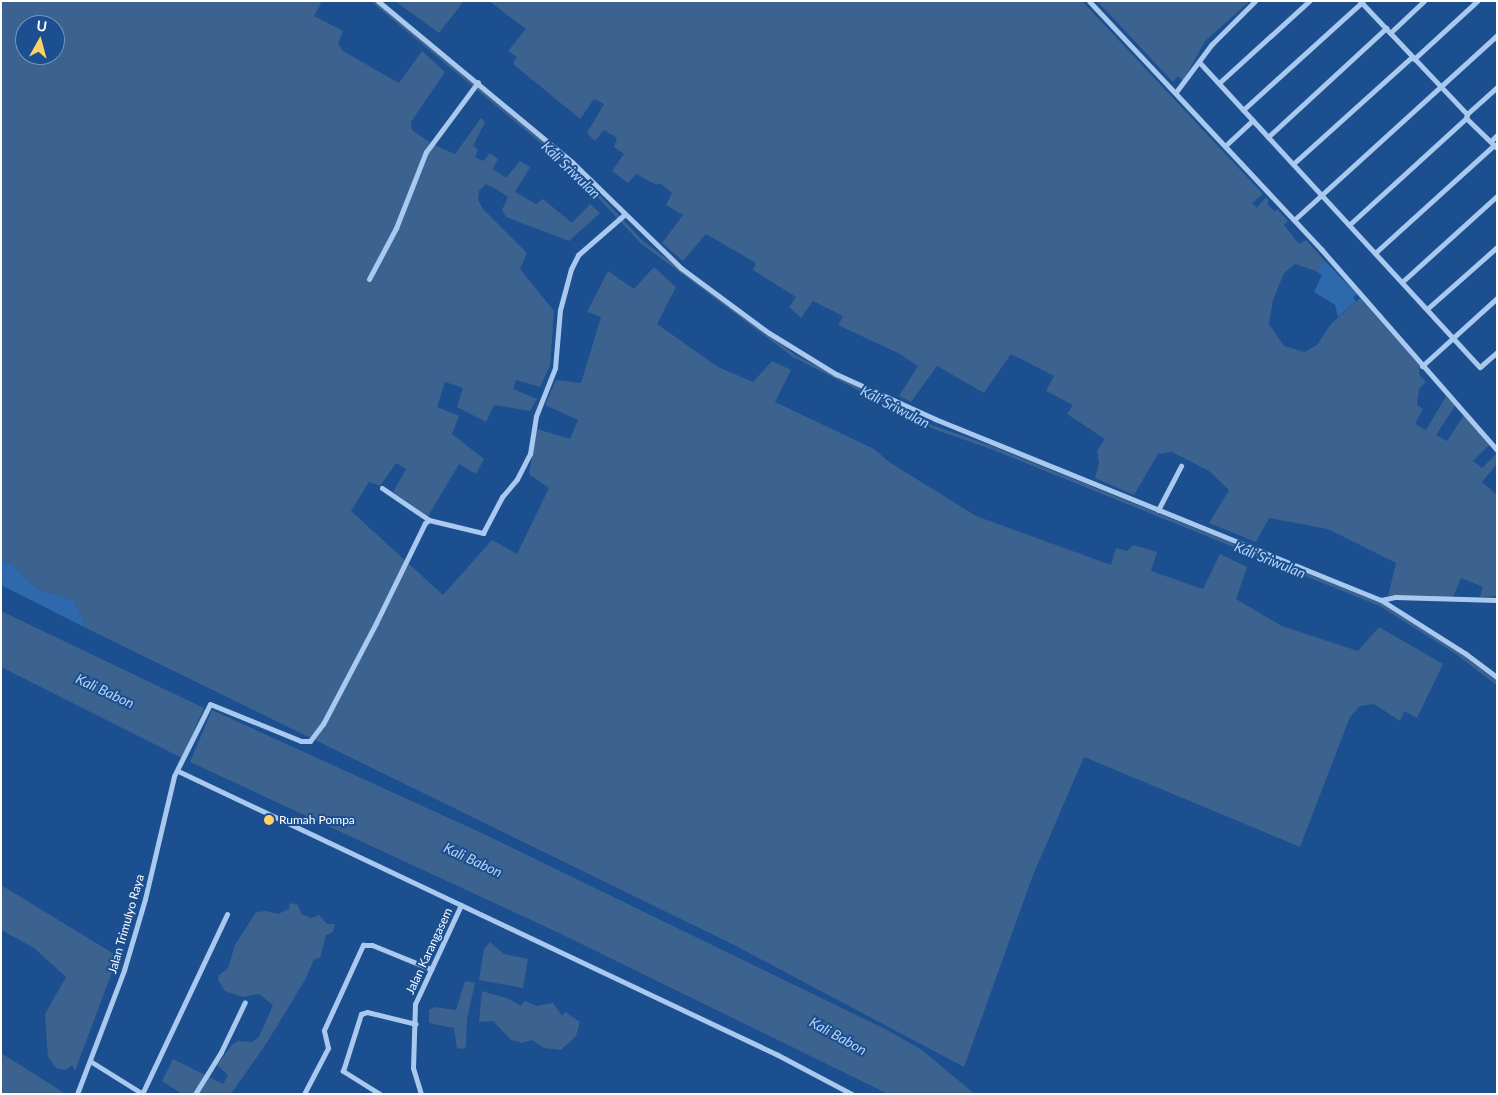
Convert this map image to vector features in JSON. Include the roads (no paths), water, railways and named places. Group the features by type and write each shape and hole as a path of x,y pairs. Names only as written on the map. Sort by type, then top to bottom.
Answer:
{"street":[{"path":"378,1 478,82 572,162 681,268 769,333 836,374 935,419 1381,600 1466,654 1497,678"},
{"path":"1089,1 1294,220 1497,450"},
{"path":"1176,92 1200,63 1210,44 1255,1"},
{"path":"1219,83 1309,1"},
{"path":"1243,110 1362,3 1370,1"},
{"path":"1268,137 1388,30 1424,1"},
{"path":"1294,164 1477,1"},
{"path":"1362,3 1494,145"},
{"path":"1294,220 1497,34"},
{"path":"1200,63 1480,367 1497,352"},
{"path":"369,279 396,228 426,152 478,82"},
{"path":"1349,225 1497,87"},
{"path":"1225,146 1253,120"},
{"path":"1375,253 1494,145 1497,135"},
{"path":"1402,282 1497,196"},
{"path":"382,488 429,520 478,534 485,532 502,496 517,479 530,454 536,416 555,368 560,310 571,269 578,255 625,214"},
{"path":"1427,309 1497,247"},
{"path":"1422,366 1497,298"},
{"path":"1158,510 1181,466"},
{"name":"Jalan Trimulyo Raya","path":"77,1094 124,970 145,899 167,802 178,771 210,704 301,741 310,741 322,724 376,623 404,560 429,520"},
{"path":"1381,600 1395,597 1497,600"},
{"path":"178,771 776,1054 852,1094"},
{"name":"Jalan Karangasem","path":"421,1094 413,1068 416,1000 461,905"},
{"path":"90,1061 143,1094 227,914"},
{"path":"304,1094 328,1048 324,1030 363,945 372,945 431,968"},
{"path":"195,1094 245,1002"},
{"path":"380,1094 343,1070 363,1013 416,1024"}],"water":[{"path":"1,1 322,1 314,16 343,31 338,43 343,51 399,83 422,51 445,72 411,122 412,130 432,144 455,154 481,118 485,122 473,146 478,150 475,157 483,161 490,153 498,159 493,169 506,178 520,161 530,167 515,192 536,204 543,199 572,223 590,204 600,213 569,241 506,217 502,210 508,197 496,189 486,184 479,191 478,200 483,209 527,253 520,269 554,311 550,366 540,387 516,380 513,389 537,399 530,411 494,405 486,422 457,407 463,388 445,382 437,407 459,416 452,434 484,459 476,474 459,464 428,516 393,492 406,469 396,463 380,486 369,482 351,511 443,595 492,540 517,554 549,488 529,474 537,429 570,439 578,420 545,405 556,380 581,383 601,317 587,312 608,271 634,289 654,267 676,287 657,324 718,367 753,382 772,361 791,370 775,402 874,449 889,462 976,516 1111,565 1116,548 1127,551 1133,545 1157,552 1151,571 1203,589 1220,554 1247,567 1236,599 1282,626 1358,651 1379,627 1443,664 1417,718 1404,711 1400,721 1374,704 1360,706 1350,717 1300,847 1084,757 1033,875 964,1067 734,945 86,628 74,600 37,589 13,565 1,560"},
{"path":"395,1 464,1 439,33"},
{"path":"489,1 1082,1 1263,194 1252,203 1257,208 1266,197 1269,201 1267,204 1275,212 1277,209 1288,221 1284,225 1299,244 1306,240 1325,261 1316,271 1295,264 1284,273 1273,300 1269,324 1284,346 1305,352 1317,345 1331,324 1360,298 1420,366 1419,374 1426,382 1419,389 1417,405 1423,409 1415,424 1426,430 1446,396 1455,406 1436,435 1447,441 1464,415 1490,444 1473,461 1482,468 1497,453 1497,464 1482,482 1497,495 1497,596 1480,597 1483,587 1461,578 1453,597 1388,596 1396,563 1328,529 1269,518 1256,542 1209,523 1229,490 1209,471 1172,452 1158,454 1134,495 1095,478 1099,463 1097,451 1105,439 1067,414 1073,405 1046,391 1054,376 1011,354 984,393 937,366 911,402 899,396 918,366 900,354 838,325 843,316 813,301 801,318 789,307 796,297 753,270 756,263 706,234 683,261 662,243 683,215 666,205 672,193 661,184 655,184 636,174 628,183 612,171 624,154 614,147 617,138 604,130 595,141 587,133 604,104 594,99 580,119 518,68 513,63 517,57 508,51 526,29"},
{"path":"1097,1 1250,1 1205,41 1183,81 1178,76 1173,82"},
{"name":"Kali Babon","path":"1,611 204,708 182,758 1,667"},
{"name":"Kali Babon","path":"212,710 486,835 887,1030 922,1050 975,1094 888,1094 559,933 190,762"},
{"path":"1,885 114,954 111,965 114,967 75,1071 72,1065 66,1070 56,1068 48,1057 45,1014 66,977 34,948 1,930"},
{"path":"290,903 298,905 301,914 311,918 319,915 327,924 335,924 333,932 326,935 320,958 314,959 305,980 266,1044 231,1094 182,1094 162,1081 173,1059 223,1084 228,1075 217,1065 232,1045 238,1041 252,1042 259,1037 273,1005 259,994 243,997 225,991 218,980 219,975 228,968 235,945 256,912 266,911 278,914 289,909"},
{"path":"490,942 504,954 528,959 523,988 479,980 484,949"},
{"path":"465,981 475,983 467,1019 466,1047 462,1049 457,1048 454,1028 429,1023 429,1010 434,1007 456,1010"},
{"path":"482,991 509,999 521,1006 525,1001 536,1006 553,1003 562,1016 565,1012 580,1022 576,1036 561,1050 544,1048 532,1040 522,1043 511,1040 493,1021 479,1022"},
{"path":"1,1053 63,1092 63,1094 1,1094"}],"waterway":[{"name":"Kali Sriwulan","path":"373,1 570,165 641,241 795,356 934,427 991,447 1380,604 1456,652 1497,683"}],"place":[{"name":"Rumah Pompa","path":"269,820"}]}
